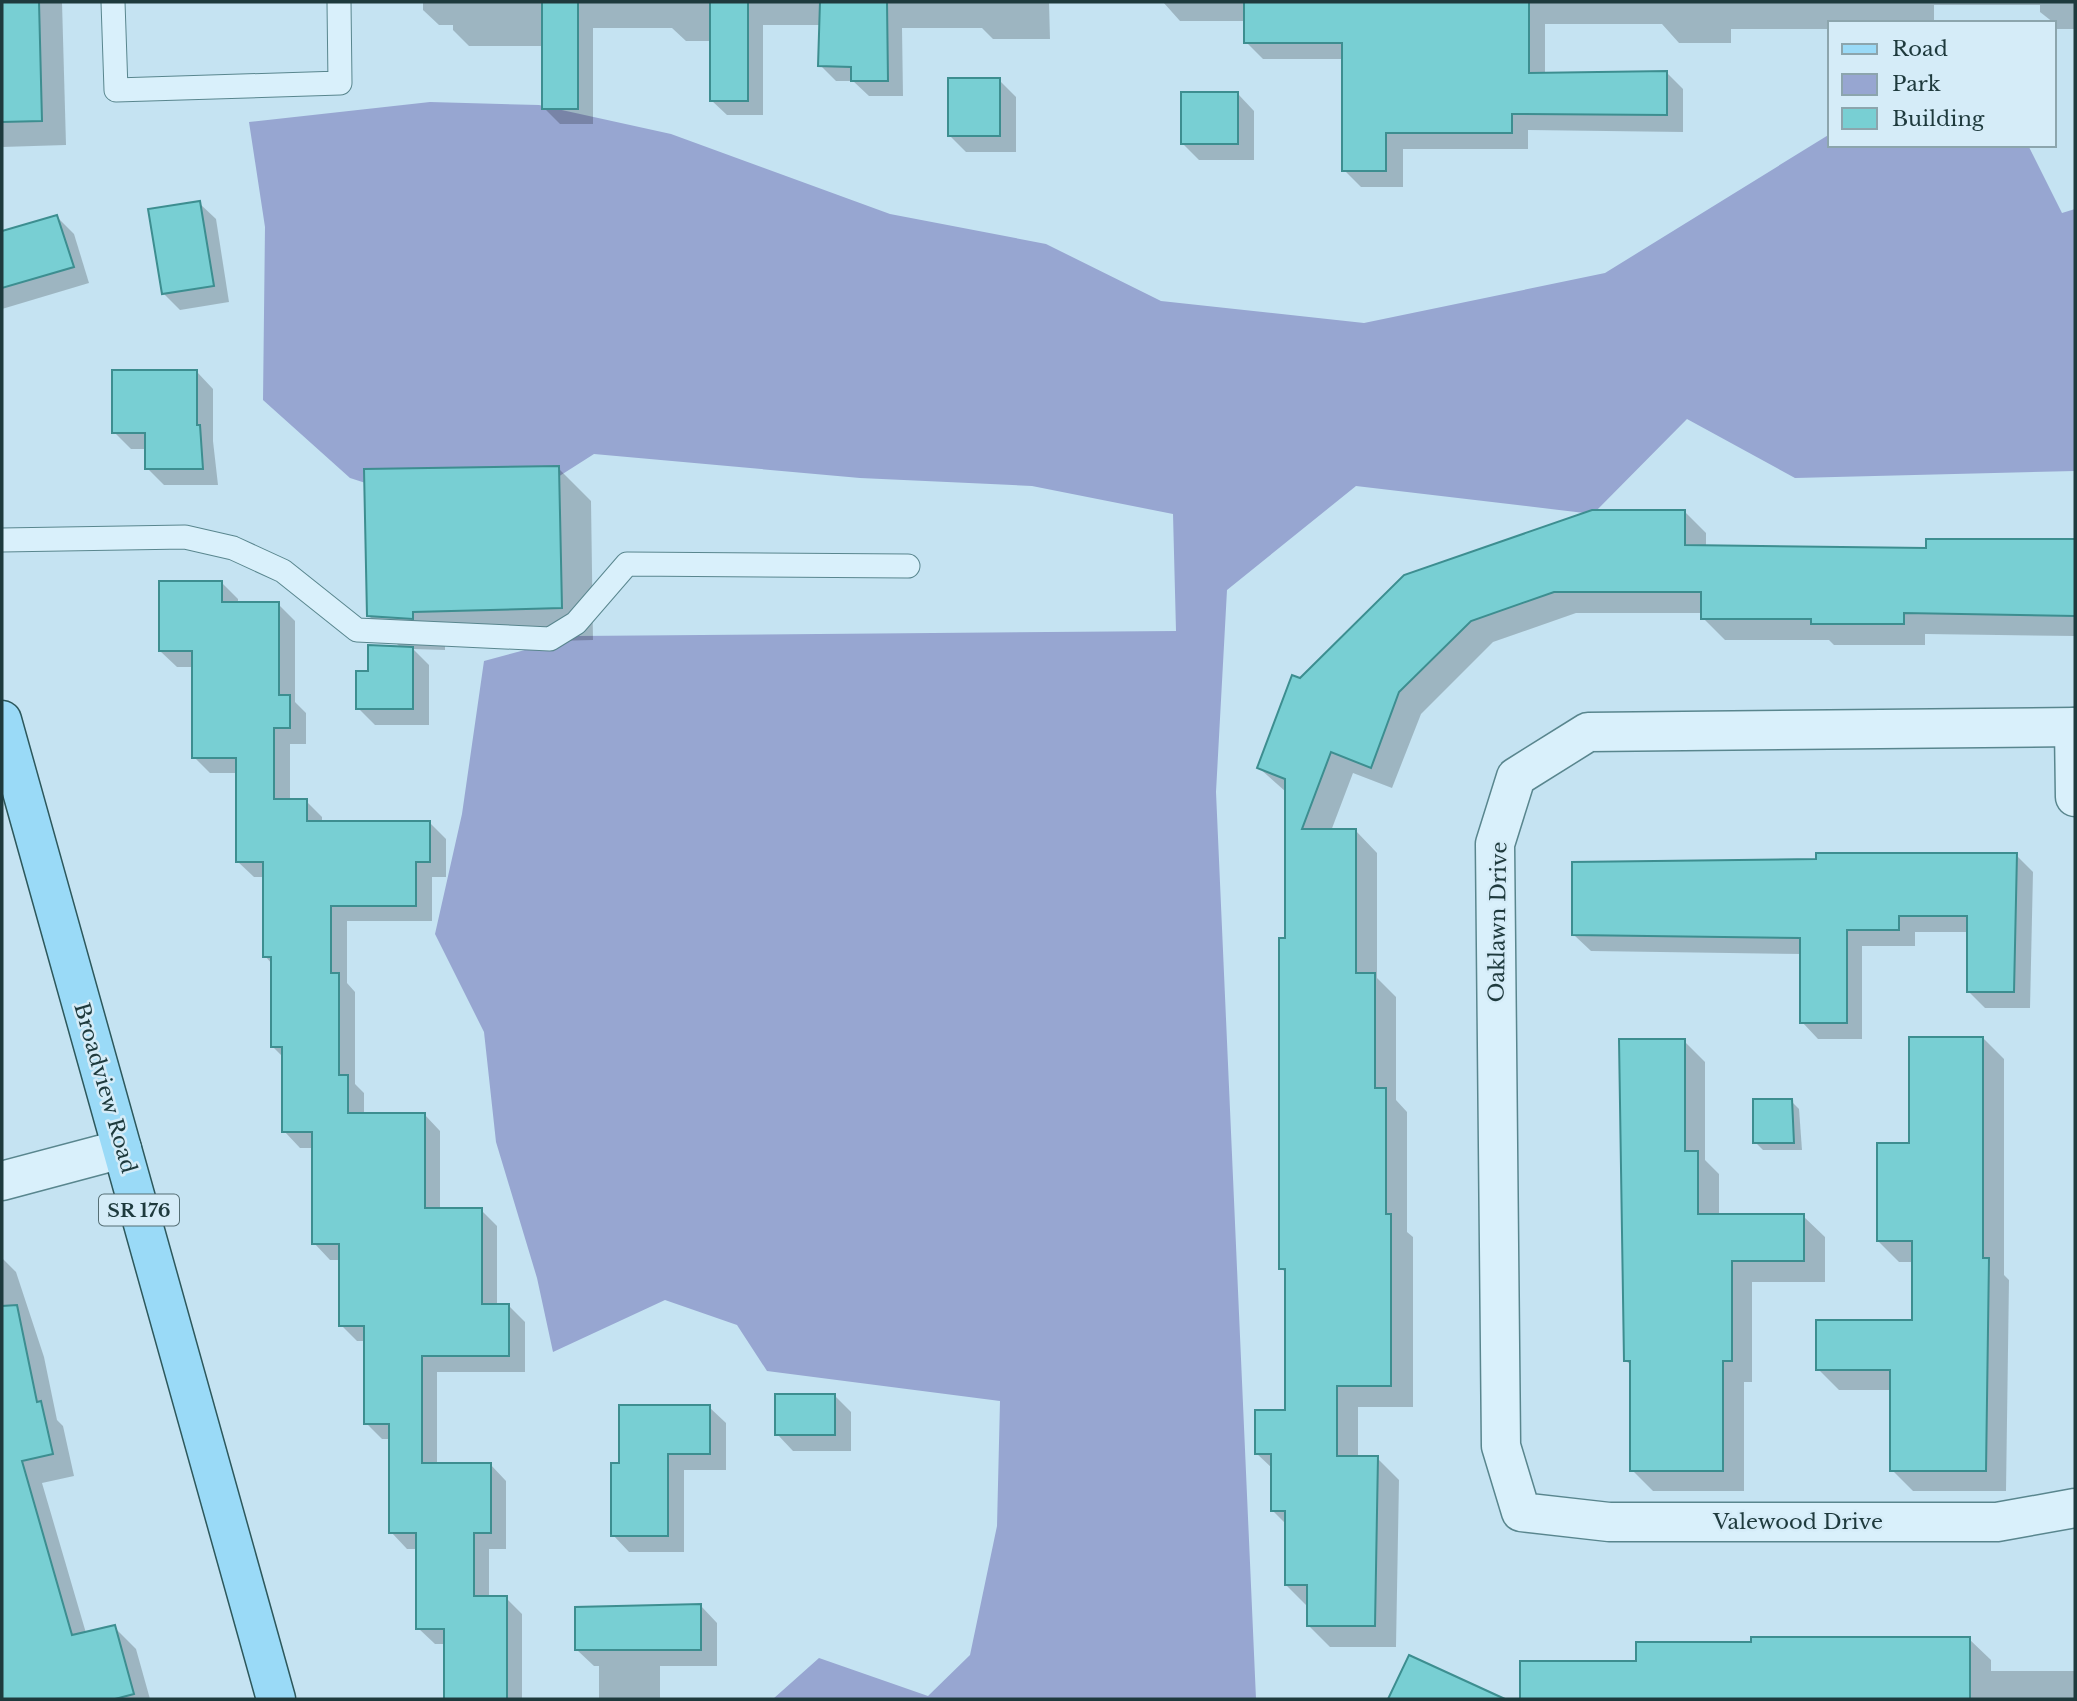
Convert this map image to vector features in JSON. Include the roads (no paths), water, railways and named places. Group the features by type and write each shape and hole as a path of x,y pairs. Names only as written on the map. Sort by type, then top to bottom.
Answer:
{"main road":[{"name":"Broadview Road","path":"2,720 276,1699"}],"street":[{"path":"2075,727 2075,797"},
{"name":"Oaklawn Drive","path":"1521,1512 1501,1446 1495,858 1495,844 1516,777 1588,732 2075,727"},
{"path":"2,1181 122,1149"},
{"name":"Valewood Drive","path":"1521,1512 1609,1522 1997,1522 2075,1508"}],"lane":[{"path":"113,2 116,90 340,83 339,2"},
{"path":"2,540 185,537 233,548 283,570 357,630 550,639 576,624 627,564 908,566"}]}
